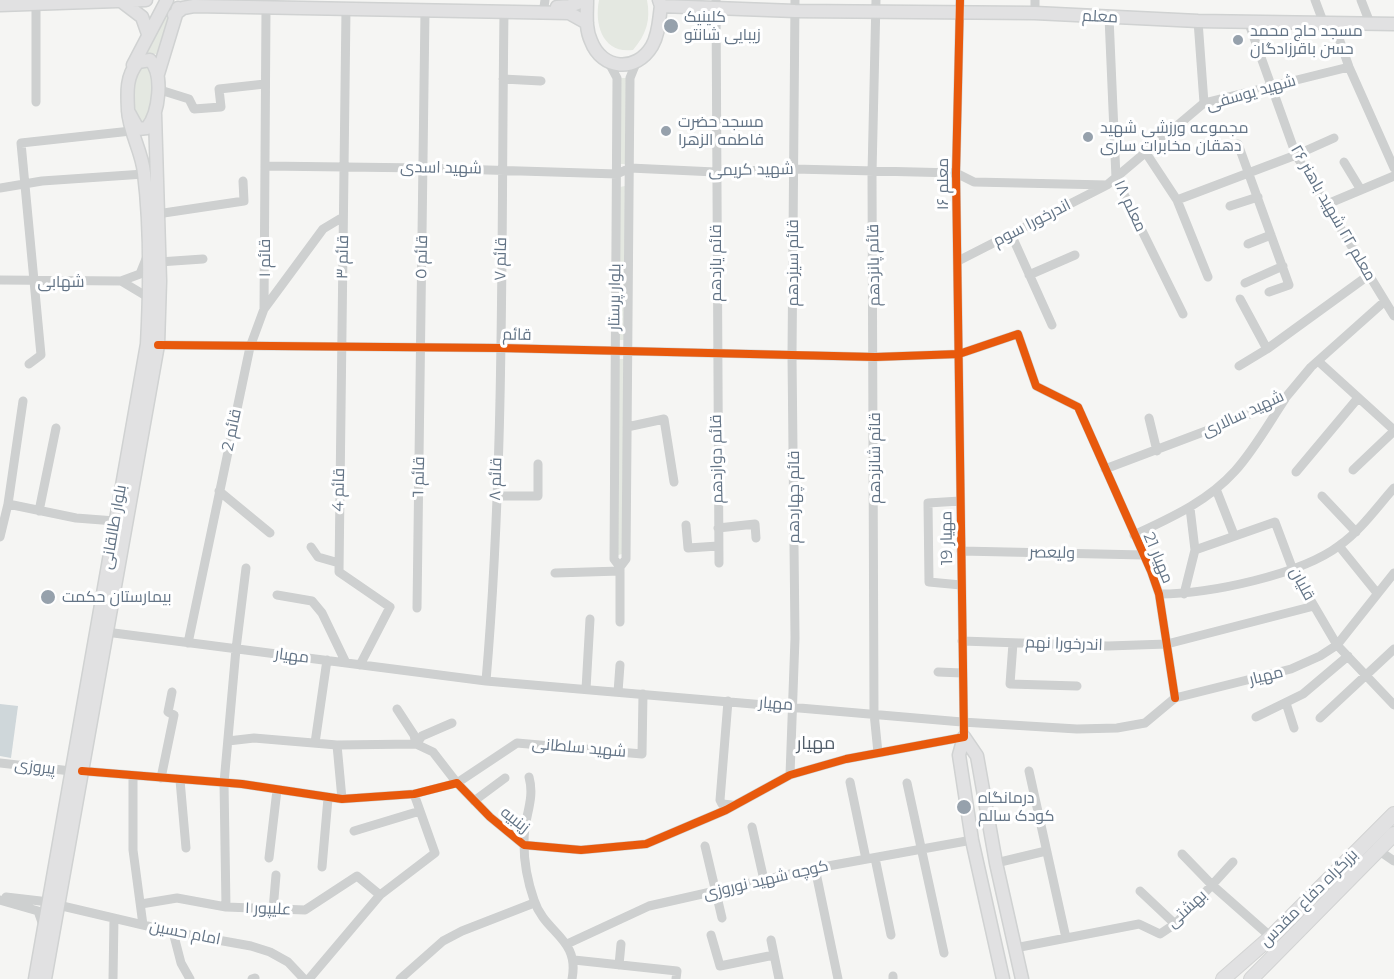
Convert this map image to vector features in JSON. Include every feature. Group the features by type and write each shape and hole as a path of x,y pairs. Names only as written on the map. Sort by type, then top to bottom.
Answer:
{"highway":[{"name":"بزرگراه دفاع مقدس","path":"1223,979 1271,937 1394,814"},
{"name":"بزرگراه دفاع مقدس","path":"1251,979 1394,834"}],"main road":[{"path":"0,5 36,6 146,0"},
{"path":"131,70 167,0"},
{"path":"158,75 174,15 182,0"},
{"path":"210,0 425,6 505,6 545,3 570,6 586,0 586,23 592,44 598,54 609,63 622,65 636,63 653,44 660,3"},
{"path":"123,1 142,16 148,34"},
{"name":"معلم","path":"660,3 876,5 962,13 1035,6 1109,17 1198,21 1394,24"},
{"path":"174,15 188,6 266,9 346,4"},
{"path":"505,6 569,14 586,23"},
{"path":"131,70 138,62 150,60 155,65 158,75"},
{"name":"بلوار طالقانی","path":"45,979 115,521 147,344 148,251 144,174 131,131 128,111 128,79 131,70"},
{"name":"بلوار طالقانی","path":"92,678 106,632 158,345 159,262 155,111 158,75"},
{"path":"128,111 138,129 142,129 151,122 155,111"},
{"path":"140,160 140,146 144,142 150,142 156,150"},
{"path":"964,737 959,755 972,840 1003,979"},
{"path":"964,737 977,756 996,863 1022,979"},
{"name":"بلوار طالقانی","path":"35,979 44,929 55,906"}],"street":[{"name":"معلم ۱۶","path":"958,354 956,173 962,13 960,0"},
{"path":"1315,0 1329,24 1394,168"},
{"path":"1361,0 1370,23"},
{"name":"قائم یازدهم","path":"716,3 716,354"},
{"name":"قائم ٣","path":"341,346 346,4"},
{"name":"قائم سیزدهم","path":"792,356 795,5"},
{"name":"قائم پانزدهم","path":"875,357 872,173 876,5"},
{"path":"36,6 36,102"},
{"name":"قائم ٥","path":"421,346 425,6"},
{"name":"قائم ٧","path":"500,348 505,6"},
{"name":"قائم ١","path":"250,347 264,309 266,9"},
{"name":"معلم ۱۸","path":"1109,17 1116,178 1183,314"},
{"path":"1198,21 1204,104"},
{"name":"معلم ۲۲ شهید باهنر ۲۶","path":"1248,21 1296,155 1394,316"},
{"name":"بلوار پرستار","path":"609,63 617,78 614,559 620,569 620,622"},
{"name":"بلوار پرستار","path":"620,569 626,559 630,78 636,63"},
{"name":"شهید یوسفی","path":"1107,185 1204,104 1349,67"},
{"path":"503,79 541,81"},
{"path":"157,89 189,99 194,110 221,107 219,89 265,84"},
{"path":"29,364 41,354 23,184 21,143 131,131"},
{"path":"1177,200 1296,155 1334,138"},
{"path":"1238,144 1289,285 1269,292"},
{"path":"1146,153 1177,200 1208,277"},
{"path":"1344,162 1361,190"},
{"name":"شهید اسدی","path":"265,166 616,174"},
{"path":"616,174 630,168"},
{"name":"شهید کریمی","path":"630,168 715,172 794,170 956,173 974,182 1107,185"},
{"path":"0,188 144,174"},
{"path":"1325,206 1394,176"},
{"path":"157,214 244,201 243,182"},
{"name":"اندرخورا سوم","path":"958,261 1107,185"},
{"path":"1230,206 1258,197"},
{"path":"264,309 323,229 344,218"},
{"path":"1011,234 1052,325"},
{"path":"1248,244 1271,235"},
{"path":"121,282 140,274 145,267 148,251"},
{"path":"1029,275 1075,255"},
{"path":"159,262 203,259"},
{"path":"1245,283 1282,266"},
{"path":"1239,366 1267,349 1369,275"},
{"name":"شهابی","path":"0,280 121,282"},
{"path":"121,282 146,296 149,308"},
{"path":"1240,298 1267,349"},
{"name":"شهید سالاری","path":"1106,469 1243,417 1286,397 1318,362 1385,301"},
{"name":"مهیار 21","path":"958,354 1018,334 1036,386 1078,406 1159,594 1175,698"},
{"name":"قائم","path":"158,345 421,346 875,357 958,354"},
{"name":"قائم 4","path":"339,563 341,346"},
{"name":"قائم ٦","path":"417,608 421,346"},
{"name":"قائم 2","path":"188,643 250,347"},
{"name":"قائم ٨","path":"486,681 492,611 500,348"},
{"name":"قائم دوازدهم","path":"716,354 719,563"},
{"name":"مهیار 19","path":"958,354 964,737"},
{"name":"قائم چهاردهم","path":"790,775 795,638 792,356"},
{"name":"قائم شانزدهم","path":"875,357 874,713 878,753"},
{"path":"1318,362 1394,430 1353,470"},
{"path":"1134,535 1190,508 1216,489 1236,470 1286,397"},
{"path":"1296,472 1358,398"},
{"path":"0,537 8,504 22,401"},
{"path":"1149,418 1157,451"},
{"path":"627,427 664,419 674,482"},
{"path":"39,511 56,428"},
{"path":"495,496 538,496 538,464"},
{"path":"1159,594 1184,594 1293,570 1339,546 1356,532 1394,488"},
{"path":"1216,489 1234,535"},
{"path":"219,491 270,533"},
{"path":"1322,496 1356,532"},
{"path":"960,501 928,503 929,582 961,585"},
{"path":"8,504 39,511 115,521"},
{"path":"1184,594 1195,550 1190,508"},
{"name":"قلیان","path":"1195,550 1275,522 1293,570 1337,645 1394,705"},
{"path":"718,528 755,524 756,538"},
{"path":"686,525 688,548 718,546"},
{"path":"1339,546 1377,592"},
{"path":"311,547 318,557 339,563 339,572 390,607 360,665"},
{"name":"ولیعصر","path":"961,551 1144,555"},
{"path":"226,907 224,783 246,568"},
{"path":"555,573 620,569"},
{"name":"مهیار","path":"106,632 486,681 962,722 1077,729 1118,728 1145,723 1175,698 1291,669 1320,656 1337,645 1394,573"},
{"path":"277,595 312,601 322,613 346,663"},
{"name":"اندرخورا نهم","path":"962,641 1108,646 1167,644 1314,606"},
{"path":"586,689 590,619"},
{"path":"1013,643 1010,684 1077,686"},
{"path":"1320,718 1394,649"},
{"path":"1256,717 1303,694 1348,656"},
{"path":"315,743 327,660"},
{"path":"618,692 620,665"},
{"path":"939,672 962,673"},
{"path":"161,778 174,715 168,712 172,692"},
{"name":"شهید سلطانی","path":"457,783 517,743 642,754 643,694"},
{"path":"728,701 720,800 722,804 735,805"},
{"path":"1286,702 1294,728"},
{"path":"397,709 414,735 416,744"},
{"path":"416,744 422,736 452,723"},
{"name":"زینبیه","path":"416,744 433,752 474,801 524,845 582,850 646,844 735,805 790,775 878,753 964,737"},
{"path":"228,741 254,738 337,745 416,744"},
{"path":"337,745 342,799"},
{"name":"پیروزی","path":"0,763 77,771"},
{"path":"77,771 224,783 342,799 414,794 457,783"},
{"path":"1029,771 1066,938"},
{"path":"133,776 133,850 143,925"},
{"path":"530,777 533,792 524,845 526,875 534,903 544,922 567,944 573,960 572,979"},
{"path":"474,801 505,778"},
{"path":"180,780 186,848"},
{"path":"850,782 891,935"},
{"path":"907,783 944,953"},
{"path":"269,858 277,790"},
{"path":"309,979 380,895 435,853 414,794"},
{"path":"322,867 328,798"},
{"path":"354,831 420,811"},
{"path":"752,827 764,880"},
{"name":"کوچه شهید نوروزی","path":"567,944 649,906 815,868 972,840"},
{"path":"705,846 722,918"},
{"path":"1378,850 1394,861"},
{"path":"996,863 1047,851"},
{"path":"1182,854 1212,885 1233,862"},
{"path":"815,868 838,979"},
{"path":"273,910 276,875"},
{"name":"علیپور ۱","path":"141,904 177,898 226,907 305,910 357,876 380,895"},
{"name":"بهشتی","path":"1015,948 1139,924 1160,934 1175,924 1212,885 1271,937"},
{"path":"1140,891 1175,924"},
{"path":"0,898 38,911 44,929"},
{"name":"امام حسین","path":"0,898 55,906 172,932 251,946 270,952 288,963 304,979"},
{"path":"400,979 453,936 534,903"},
{"path":"113,979 114,918"},
{"path":"172,932 181,963 190,979"},
{"path":"711,935 720,966 774,954"},
{"path":"771,940 779,979"},
{"path":"619,965 621,944"},
{"path":"573,960 677,975"}],"shaded area":[{"path":"599,0 647,0 646,27 633,50 614,47 603,36 598,19"},
{"path":"169,6 172,11 159,54 142,54"},
{"path":"142,64 153,68 154,95 146,123 139,125 134,118 131,82"},
{"path":"620,78 626,78 625,164 620,164"},
{"path":"625,186 624,340 617,340 620,187"},
{"path":"619,359 624,359 622,554 618,555"},
{"path":"0,704 18,706 11,758 0,756"}],"cycle path":[{"path":"82,771 242,784 342,799 414,794 457,783 490,817 524,845 581,850 646,844 726,810 790,775 846,759 964,737 956,173 960,0"},
{"path":"158,345 500,348 875,357 959,354 1018,334 1036,386 1078,407 1151,571 1159,594 1175,698"}],"place":[{"name":"کلینیک زیبایی شانتو","path":"671,26"},
{"name":"مسجد حاج محمد حسن باقرزادگان","path":"1238,40"},
{"name":"مسجد حضرت فاطمه الزهرا","path":"666,131"},
{"name":"مجموعه ورزشی شهید دهقان مخابرات ساری","path":"1088,137"},
{"name":"بیمارستان حکمت","path":"48,597"},
{"name":"درمانگاه کودک سالم","path":"964,807"}],"district":[{"name":"مهیار","path":"816,744"}]}
